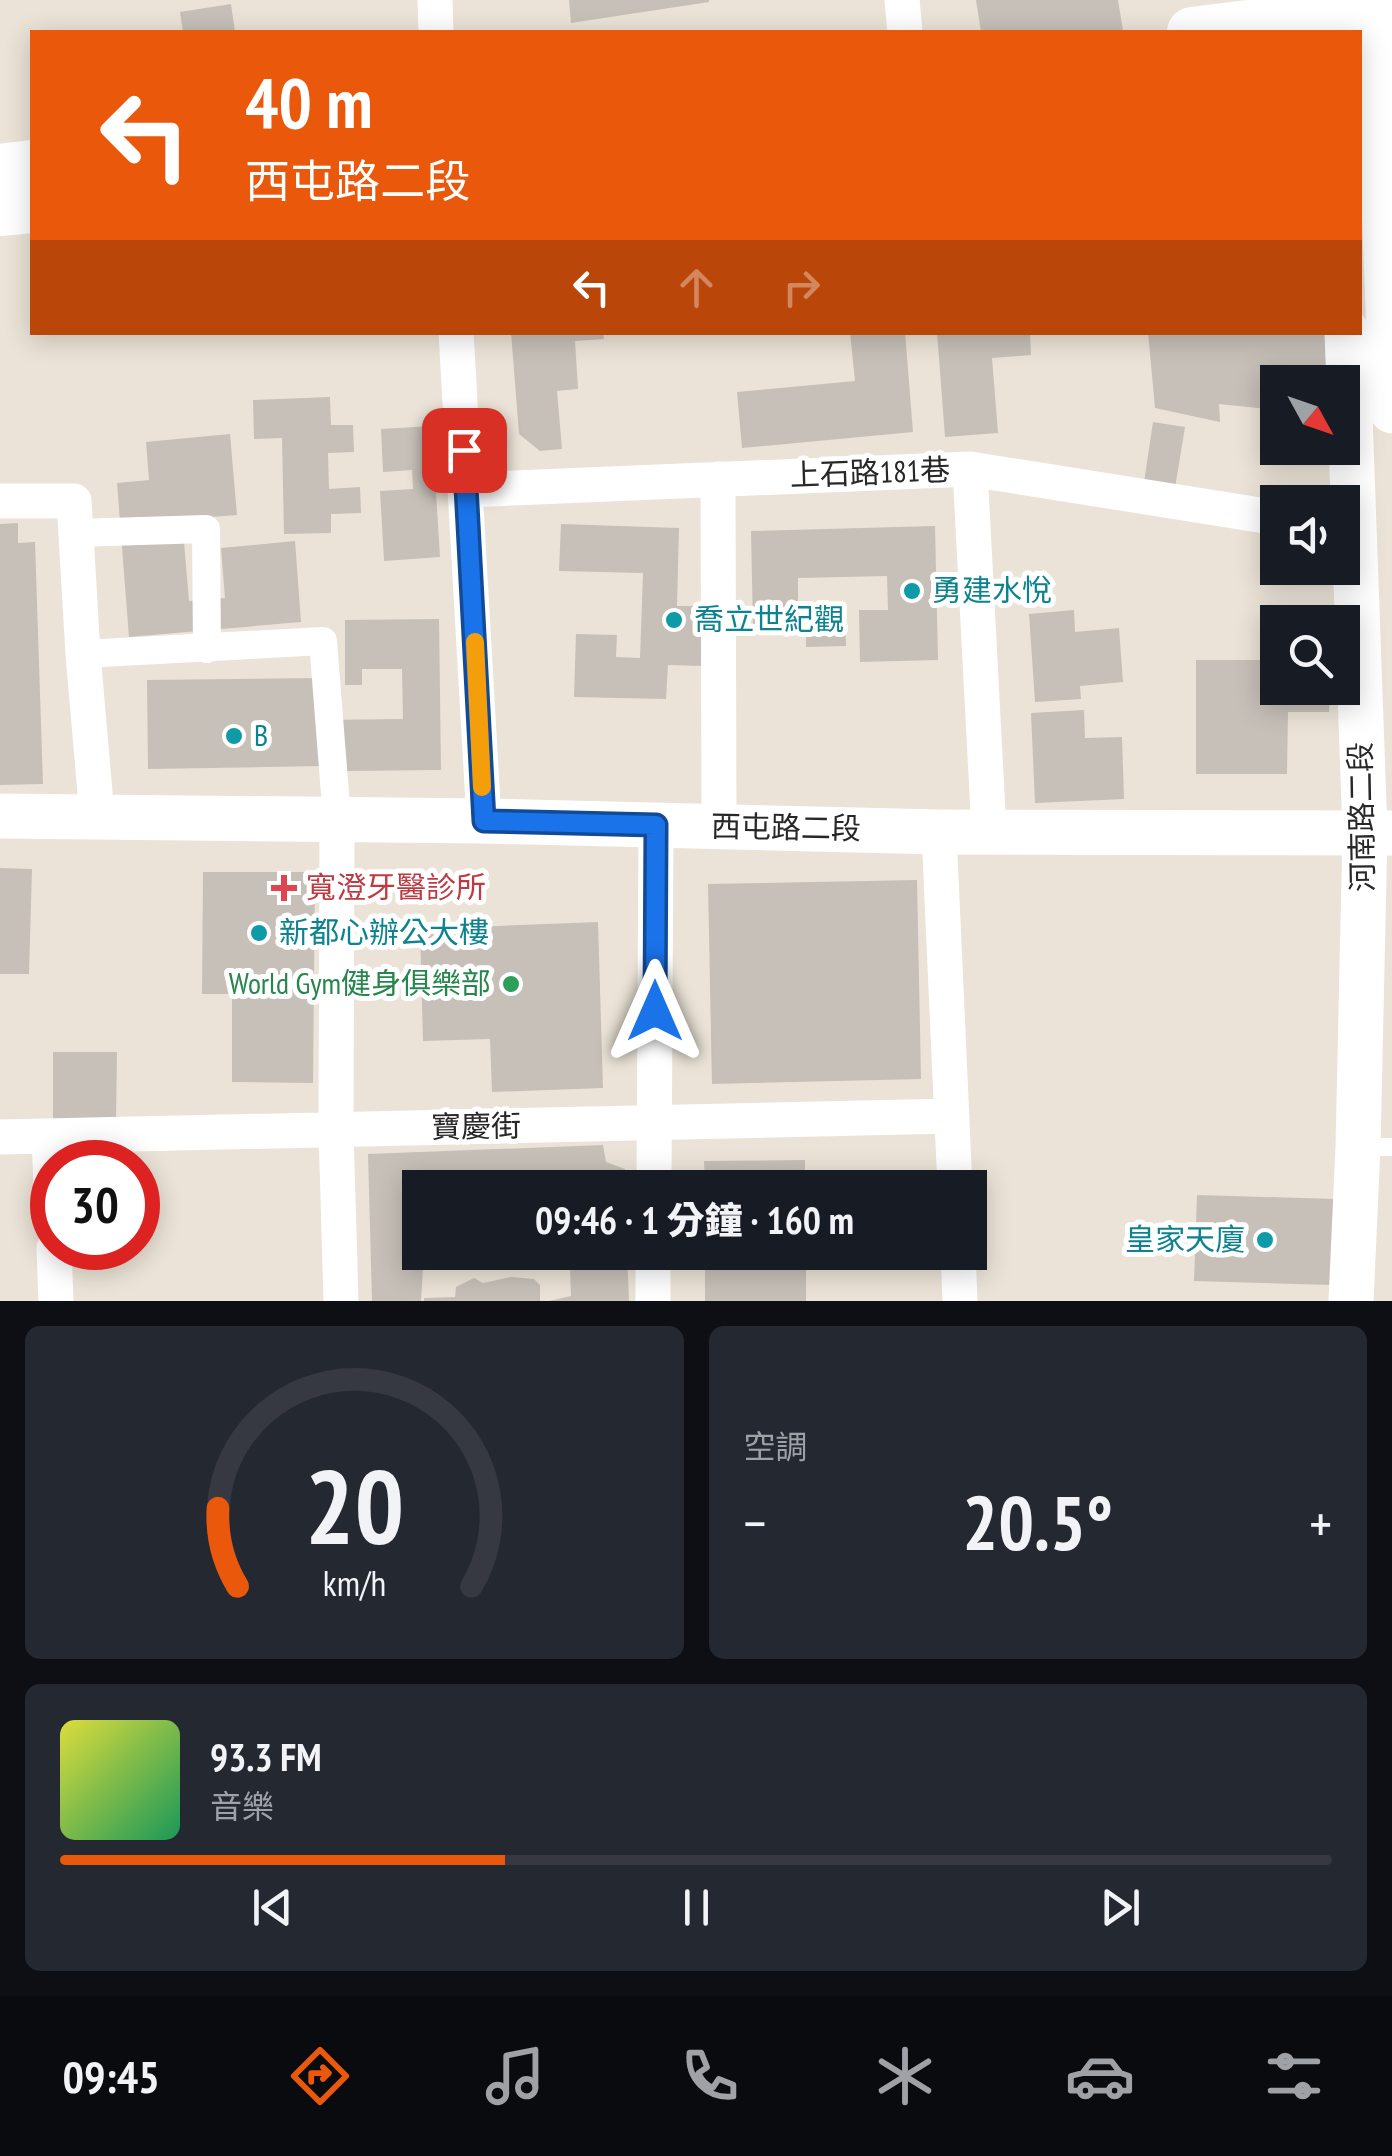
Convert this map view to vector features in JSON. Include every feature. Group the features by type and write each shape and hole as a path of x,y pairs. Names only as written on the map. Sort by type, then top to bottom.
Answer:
{"main road":[{"path":"1208,30 1355,11"},
{"path":"0,169 30,165"},
{"path":"0,212 30,208"}],"street":[{"path":"435,0 436,30"},
{"path":"902,0 905,30"},
{"path":"1355,11 1377,61 1388,222 1392,411"},
{"path":"456,335 484,821"},
{"name":"河南路二段","path":"1347,335 1348,485"},
{"path":"970,468 1260,515"},
{"name":"上石路181巷","path":"467,490 970,468 989,832"},
{"path":"718,479 719,827"},
{"path":"0,501 74,501 82,654 97,816"},
{"path":"76,532 206,530 207,649"},
{"name":"河南路二段","path":"1351,1301 1375,1147 1378,833 1353,585"},
{"path":"82,654 324,641 337,819 336,1130 341,1301"},
{"name":"西屯路二段","path":"0,816 484,821 938,832 1378,833"},
{"path":"654,1170 656,825"},
{"path":"938,832 954,1170"},
{"name":"寶慶街","path":"0,1136 952,1116"},
{"path":"50,1136 50,1140"},
{"path":"55,1270 56,1301"},
{"path":"652,1301 653,1270"},
{"path":"959,1270 960,1301"}],"building":[{"path":"569,0 709,0 709,2 571,23"},
{"path":"976,0 1118,0 1123,30 981,30"},
{"path":"231,4 235,30 183,30 180,12"},
{"path":"511,335 603,335 604,339 575,341 578,389 557,391 562,449 540,451 519,434"},
{"path":"850,335 905,335 913,432 742,448 737,392 855,381"},
{"path":"937,335 1030,335 1031,355 992,358 998,433 945,437"},
{"path":"1148,335 1328,335 1330,365 1260,365 1260,408 1219,404 1220,422 1155,408"},
{"path":"330,397 331,425 353,425 354,452 328,453 329,489 360,487 361,513 331,514 331,533 284,534 282,438 254,439 253,400"},
{"path":"1153,422 1185,427 1174,494 1143,489"},
{"path":"432,426 440,557 384,561 380,491 413,489 412,470 383,472 381,429"},
{"path":"230,434 237,515 159,521 184,542 189,601 225,598 221,548 295,541 301,622 129,637 117,483 149,480 146,442"},
{"path":"18,523 18,543 35,542 43,784 0,785 0,524"},
{"name":"喬立世紀觀","path":"561,524 679,528 677,606 708,606 705,666 668,665 666,699 574,697 576,634 617,635 616,657 640,658 643,573 559,571"},
{"name":"勇建水悅","path":"935,526 938,660 860,662 859,610 888,610 887,576 798,578 798,605 845,603 846,646 806,647 806,626 753,628 751,531"},
{"path":"1074,610 1075,632 1119,628 1123,682 1080,686 1081,699 1035,702 1029,614"},
{"path":"439,619 441,770 346,771 321,766 148,769 147,680 321,678 321,720 403,719 402,669 362,669 362,685 345,685 345,620"},
{"path":"1196,660 1260,660 1260,705 1329,705 1329,712 1288,712 1287,774 1196,774"},
{"path":"1084,710 1085,738 1122,737 1124,799 1035,803 1031,713"},
{"path":"0,868 32,869 29,974 0,974"},
{"name":"新都心辦公大樓","path":"203,872 315,872 313,1083 232,1082 232,994 202,994"},
{"path":"917,880 921,1079 712,1084 708,884"},
{"name":"World Gym健身俱樂部","path":"598,922 603,1088 492,1092 490,1039 423,1041 420,929"},
{"path":"53,1052 117,1052 116,1120 53,1120"},
{"path":"603,1145 606,1162 625,1170 402,1170 402,1270 423,1270 421,1301 372,1301 368,1154"},
{"path":"805,1160 805,1170 704,1170 704,1161"},
{"name":"皇家天廈","path":"1197,1195 1336,1199 1333,1285 1194,1281"},
{"path":"570,1270 628,1270 629,1301 549,1301 571,1296"},
{"path":"705,1270 806,1270 806,1301 705,1301"},
{"path":"511,1277 534,1279 540,1285 540,1301 424,1301 455,1297 456,1287 474,1278 483,1283"}],"slow traffic":[{"path":"475,642 482,787"}],"place":[{"name":"勇建水悅","path":"912,591"},
{"name":"喬立世紀觀","path":"674,620"},
{"name":"B","path":"234,736"},
{"name":"寬澄牙醫診所","path":"284,888"},
{"name":"新都心辦公大樓","path":"259,933"},
{"name":"World Gym健身俱樂部","path":"511,984"},
{"name":"皇家天廈","path":"1265,1240"}],"route":[{"path":"464,450 484,821 656,825 655,1011"}]}
